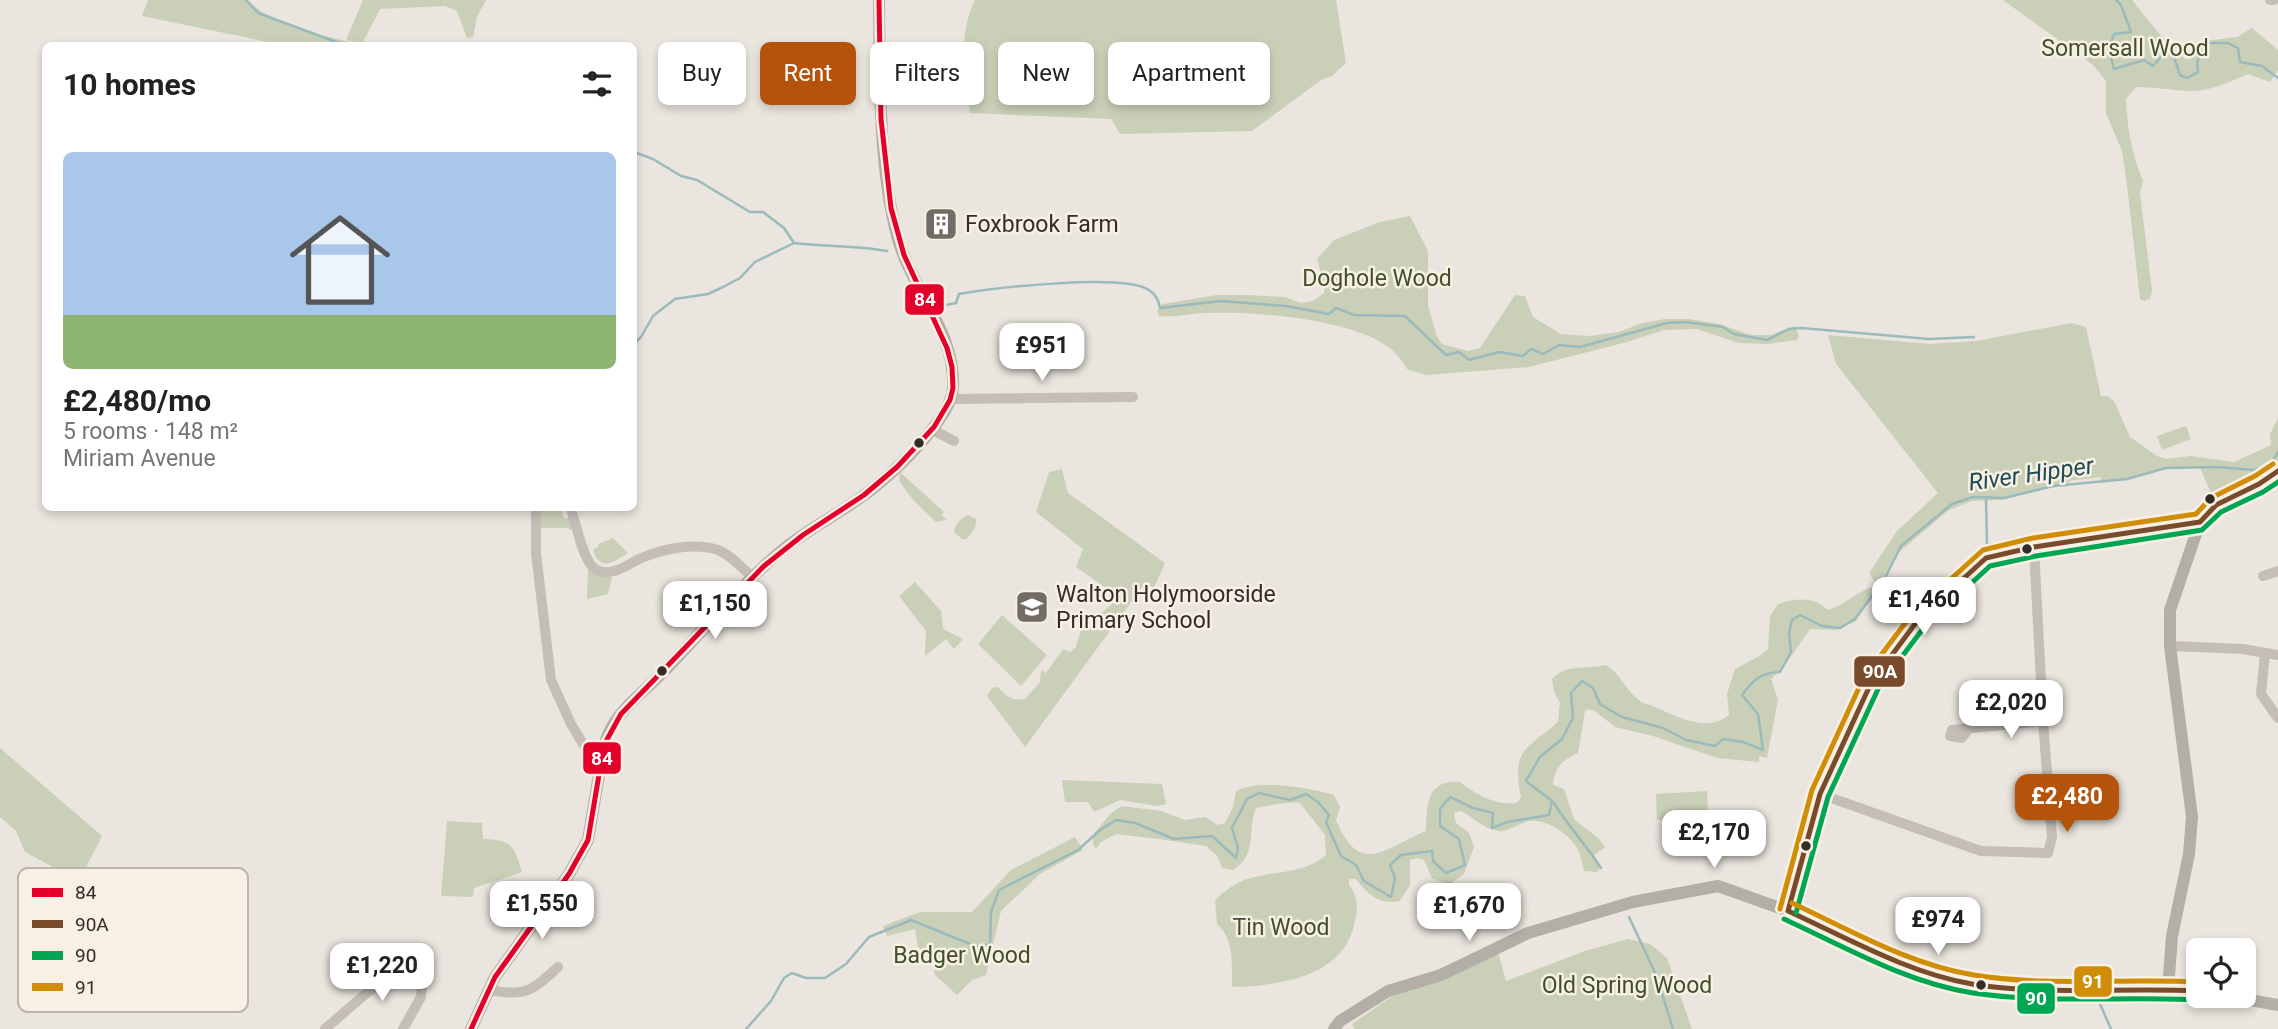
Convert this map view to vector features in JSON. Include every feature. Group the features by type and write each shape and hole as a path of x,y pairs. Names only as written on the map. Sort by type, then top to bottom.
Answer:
{"street":[{"path":"471,1029 495,977 569,874 588,840 604,746 608,730 618,715 662,673 752,577 782,550 876,487 933,430 951,399 951,362 942,331 904,260 893,216 886,166 879,0"},
{"path":"951,399 1133,397"},
{"path":"933,430 954,441"},
{"path":"2168,989 2172,936 2189,854 2192,817 2170,646 2170,610 2200,522 2216,505 2259,484 2278,471"},
{"path":"536,511 536,553 551,680 571,724 601,772"},
{"path":"572,513 586,556 592,567 602,573 679,547 701,547 720,551 752,577"},
{"path":"1788,911 1820,794 1871,683 1918,620 1986,558 2034,547 2200,522"},
{"path":"1820,794 1981,851 2048,853 2052,837 2034,547"},
{"path":"2263,576 2278,571"},
{"path":"2170,646 2278,655"},
{"path":"2264,653 2261,694 2278,718"},
{"path":"1969,729 2043,721"},
{"path":"1334,1029 1340,1021 1388,991 1441,975 1528,933 1633,902 1721,886 1788,911 1895,958 1970,983 2011,988 2186,990"},
{"path":"489,990 509,994 534,989 558,967"},
{"path":"325,1029 387,979 400,973 413,977 422,986 421,997 403,1029"},
{"path":"2256,1001 2278,1005"}],"green space":[{"path":"148,0 248,0 258,9 286,24 350,42 268,42 142,16"},
{"path":"363,0 486,0 477,17 473,37 467,38 457,11 445,6 380,9 363,42 346,40"},
{"path":"975,0 1336,0 1346,63 1332,76 1321,80 1252,131 1120,134 1111,119 970,113 969,105 984,105 984,42 964,42 969,14"},
{"name":"Somersall Wood","path":"2003,0 2132,0 2171,48 2187,60 2196,42 2237,37 2252,28 2278,50 2278,70 2270,82 2248,74 2219,86 2196,91 2136,87 2126,99 2131,141 2143,181 2140,193 2152,291 2150,299 2140,299 2122,151 2106,113 2106,81 2093,65"},
{"name":"Doghole Wood","path":"1410,216 1428,251 1428,305 1436,334 1442,344 1468,351 1480,348 1515,295 1525,296 1533,317 1561,334 1589,336 1619,332 1642,323 1665,319 1689,319 1719,324 1751,335 1770,335 1795,326 1799,336 1797,340 1767,344 1739,343 1697,329 1664,330 1529,367 1426,375 1407,369 1392,350 1369,336 1324,323 1273,315 1226,313 1159,316 1157,311 1163,304 1217,295 1285,297 1301,303 1313,301 1324,293 1317,259 1334,240 1380,222"},
{"path":"2071,323 2086,327 2101,396 2107,396 2114,401 2130,437 2157,456 2166,459 2191,456 2234,462 2271,445 2270,434 2278,418 2278,460 2238,486 2212,495 2200,468 2168,468 2126,480 2099,483 2101,477 2069,481 2068,486 2001,500 1972,501 1949,510 1900,551 1881,581 1874,581 1869,573 1897,531 1938,493 1836,364 1828,335 1930,344 1976,341"},
{"path":"2186,426 2191,439 2162,450 2157,436"},
{"path":"1062,469 1068,493 1165,563 1154,588 1145,583 1025,747 987,696 992,688 998,687 1013,699 1025,699 1040,682 1041,670 1046,673 1063,649 1070,652 1076,647 1082,626 1094,625 1098,617 1119,597 1076,567 1083,549 1036,512 1049,472"},
{"path":"900,472 944,512 942,515 947,520 936,522 921,507 899,480"},
{"path":"541,511 562,511 564,518 569,518 573,530 566,528 538,528"},
{"path":"968,515 976,519 976,525 966,539 962,539 954,532 961,519"},
{"path":"613,538 628,553 608,564 604,563 596,557 593,550 598,544"},
{"path":"588,569 612,577 608,594 587,599"},
{"path":"915,582 941,611 943,629 963,639 954,649 946,639 925,656 926,631 899,596"},
{"name":"Tin Wood","path":"1877,587 1856,621 1837,630 1810,629 1783,668 1771,679 1778,700 1767,758 1759,756 1759,762 1717,758 1653,736 1615,727 1595,711 1588,709 1585,711 1578,753 1560,765 1553,785 1564,789 1574,819 1605,847 1593,856 1601,867 1597,872 1584,871 1575,844 1564,833 1543,822 1529,821 1499,831 1484,826 1461,811 1454,813 1456,823 1469,833 1474,847 1464,874 1449,885 1432,878 1424,860 1410,860 1410,885 1400,901 1393,902 1375,898 1356,879 1349,879 1357,906 1351,936 1335,958 1299,978 1255,986 1232,986 1231,952 1227,937 1217,924 1215,900 1247,879 1299,869 1326,855 1325,835 1300,803 1256,808 1249,849 1241,864 1233,870 1222,868 1218,857 1206,846 1116,834 1101,842 1096,849 1093,844 1093,835 1111,813 1122,806 1161,811 1185,820 1205,817 1218,825 1225,823 1233,807 1236,791 1246,787 1271,785 1311,789 1334,795 1340,807 1336,820 1345,838 1354,849 1375,854 1426,831 1428,804 1440,785 1460,782 1488,799 1502,803 1518,802 1521,797 1518,769 1524,752 1558,722 1560,703 1554,692 1552,679 1558,674 1577,668 1606,665 1642,702 1682,719 1711,723 1729,715 1727,694 1735,669 1768,649 1770,616 1778,604 1791,600 1811,600 1828,610 1865,590"},
{"path":"1002,615 1047,655 1021,686 978,644"},
{"path":"0,748 102,836 86,868 55,868 25,852 16,831 0,817"},
{"path":"1062,780 1162,784 1166,804 1157,806 1120,800 1094,812 1088,802 1065,802"},
{"path":"1707,791 1708,817 1657,820 1656,794"},
{"path":"447,821 482,823 483,839 500,841 510,846 517,856 522,872 474,888 473,897 441,896"},
{"name":"Badger Wood","path":"1075,837 1083,850 1040,874 1001,911 986,975 972,980 957,995 935,975 932,958 918,947 915,929 887,936 883,926 920,912 972,912 1011,870"},
{"name":"Old Spring Wood","path":"1628,939 1650,944 1667,958 1692,1029 1354,1029 1352,1024 1391,997 1498,952 1506,981 1585,951"}],"waterway":[{"path":"246,0 258,13 336,42"},
{"path":"2116,0 2121,5 2131,32 2114,34 2109,49 2114,69 2144,60 2153,66 2167,50 2173,54 2180,75 2187,78 2198,72 2197,63 2203,43 2228,43 2238,48 2240,62 2262,66 2278,78"},
{"path":"637,153 653,159 681,176 697,180 750,212 763,212 784,228 794,243 887,251"},
{"path":"637,341 653,316 675,299 708,294 723,287 740,278 755,262 794,243"},
{"path":"946,305 956,303 959,294 976,291 1057,283 1135,285 1149,290 1160,308 1221,301 1286,306 1329,314 1336,308 1354,315 1405,316 1446,355 1459,352 1469,360 1499,352 1523,356 1531,349 1543,354 1559,345 1580,347 1667,323 1685,322 1723,327 1734,334 1767,340 1789,329 1801,328 1929,339 1974,337"},
{"name":"River Hipper","path":"746,1029 771,1001 784,978 792,973 806,978 825,978 846,964 869,937 911,920 980,948 990,943 991,912 999,890 1078,850 1116,820 1135,823 1174,839 1212,836 1236,858 1238,848 1232,828 1247,799 1259,793 1290,800 1306,794 1318,802 1329,815 1326,822 1341,856 1356,865 1364,881 1391,897 1395,878 1390,865 1401,855 1432,851 1433,861 1446,873 1465,865 1459,839 1440,826 1440,809 1450,797 1473,808 1493,813 1492,828 1507,822 1549,815 1552,801 1526,781 1540,757 1562,739 1573,718 1571,693 1582,681 1593,688 1600,704 1622,717 1663,728 1686,740 1715,746 1723,739 1743,742 1763,750 1758,714 1742,695 1758,678 1780,672 1791,652 1789,633 1792,620 1800,615 1822,626 1840,628 1855,619 1884,580 1901,546 1952,504 1973,497 2004,498 2053,486 2127,479 2166,468 2218,467 2253,470 2270,466 2278,452"},
{"path":"1986,498 1987,547"},
{"path":"1554,803 1601,868"},
{"path":"1629,917 1657,977 1673,1029"},
{"path":"2097,997 2111,1029"}],"transit line":[{"name":"84","path":"471,1029 495,977 569,874 588,840 604,745 621,714 764,566 803,535 864,495 897,467 934,427 950,400 953,388 952,367 947,348 904,255 891,208 881,119 879,0"},
{"name":"91","path":"1780,909 1812,790 1863,679 1912,614 1983,550 2033,538 2196,514 2211,498 2273,464"},
{"name":"90A","path":"1788,911 1820,794 1871,683 1918,620 1986,558 2034,547 2200,522 2216,505 2259,484 2278,471"},
{"name":"90","path":"1796,913 1828,797 1879,687 1925,626 1990,566 2036,556 2202,530 2221,512 2278,482"},
{"name":"91","path":"1792,903 1904,955 1974,975 2030,981 2186,982"},
{"name":"90A","path":"1788,911 1901,963 1972,984 2028,990 2186,991"},
{"name":"90","path":"1784,919 1900,973 1948,988 2029,998 2186,1000"}],"place":[{"name":"Foxbrook Farm","path":"941,224"},
{"name":"Walton Holymoorside Primary School","path":"1032,607"}]}
